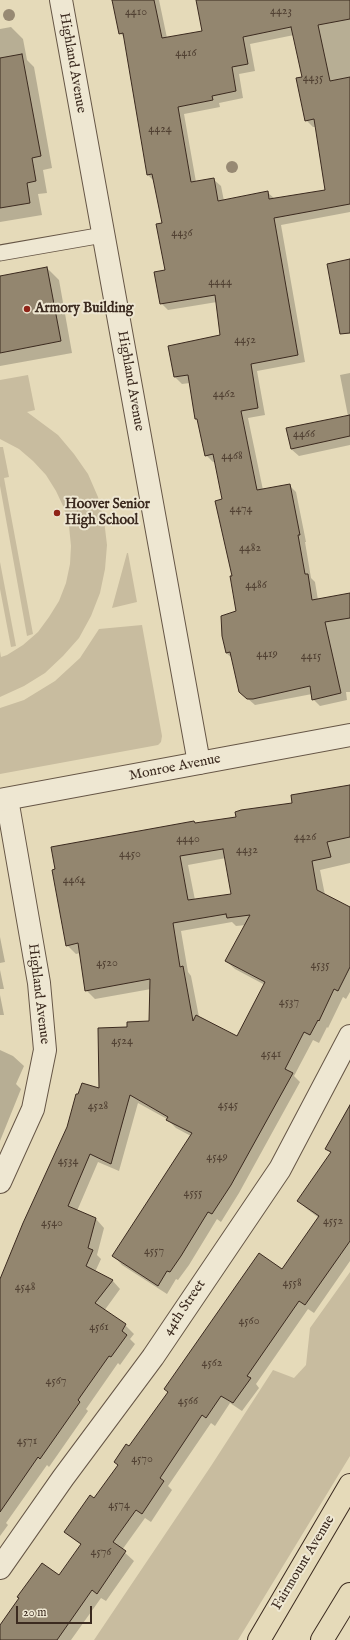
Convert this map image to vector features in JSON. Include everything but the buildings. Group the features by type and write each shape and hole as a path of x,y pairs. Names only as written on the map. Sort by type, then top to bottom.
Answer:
{"main road":[{"name":"Fairmount Avenue","path":"259,1640 350,1485"},
{"path":"322,1640 350,1594"}],"street":[{"name":"Highland Avenue","path":"60,0 199,763"},
{"name":"Monroe Avenue","path":"3,800 350,735"},
{"name":"Highland Avenue","path":"0,1182 32,1109 46,1050 39,983 3,800"},
{"name":"44th Street","path":"0,1568 63,1478 153,1357 280,1169 350,1036"}],"lane":[{"path":"0,253 104,235"}],"shaded area":[{"path":"28,375 35,410 27,412 58,435 74,454 88,474 98,497 104,520 107,545 105,569 100,593 91,616 79,638 45,673 24,686 0,697 0,651 1,657 7,655 23,645 38,632 59,601 66,583 70,564 71,546 69,526 64,508 56,491 46,475 33,461 19,449 0,439 0,380"},
{"path":"0,447 3,447 9,477 4,478 33,634 27,636 0,486"},
{"path":"127,553 137,602 112,608"},
{"path":"0,562 16,646 11,647 0,589"},
{"path":"142,625 162,736 161,742 158,745 0,774 0,708 24,700 55,681 80,658 99,629"},
{"path":"350,1272 350,1456 238,1640 94,1640 211,1466 273,1370 294,1378 306,1365 310,1328"}],"place":[{"name":"Armory Building","path":"27,309"},
{"name":"Hoover Senior High School","path":"57,513"}]}
